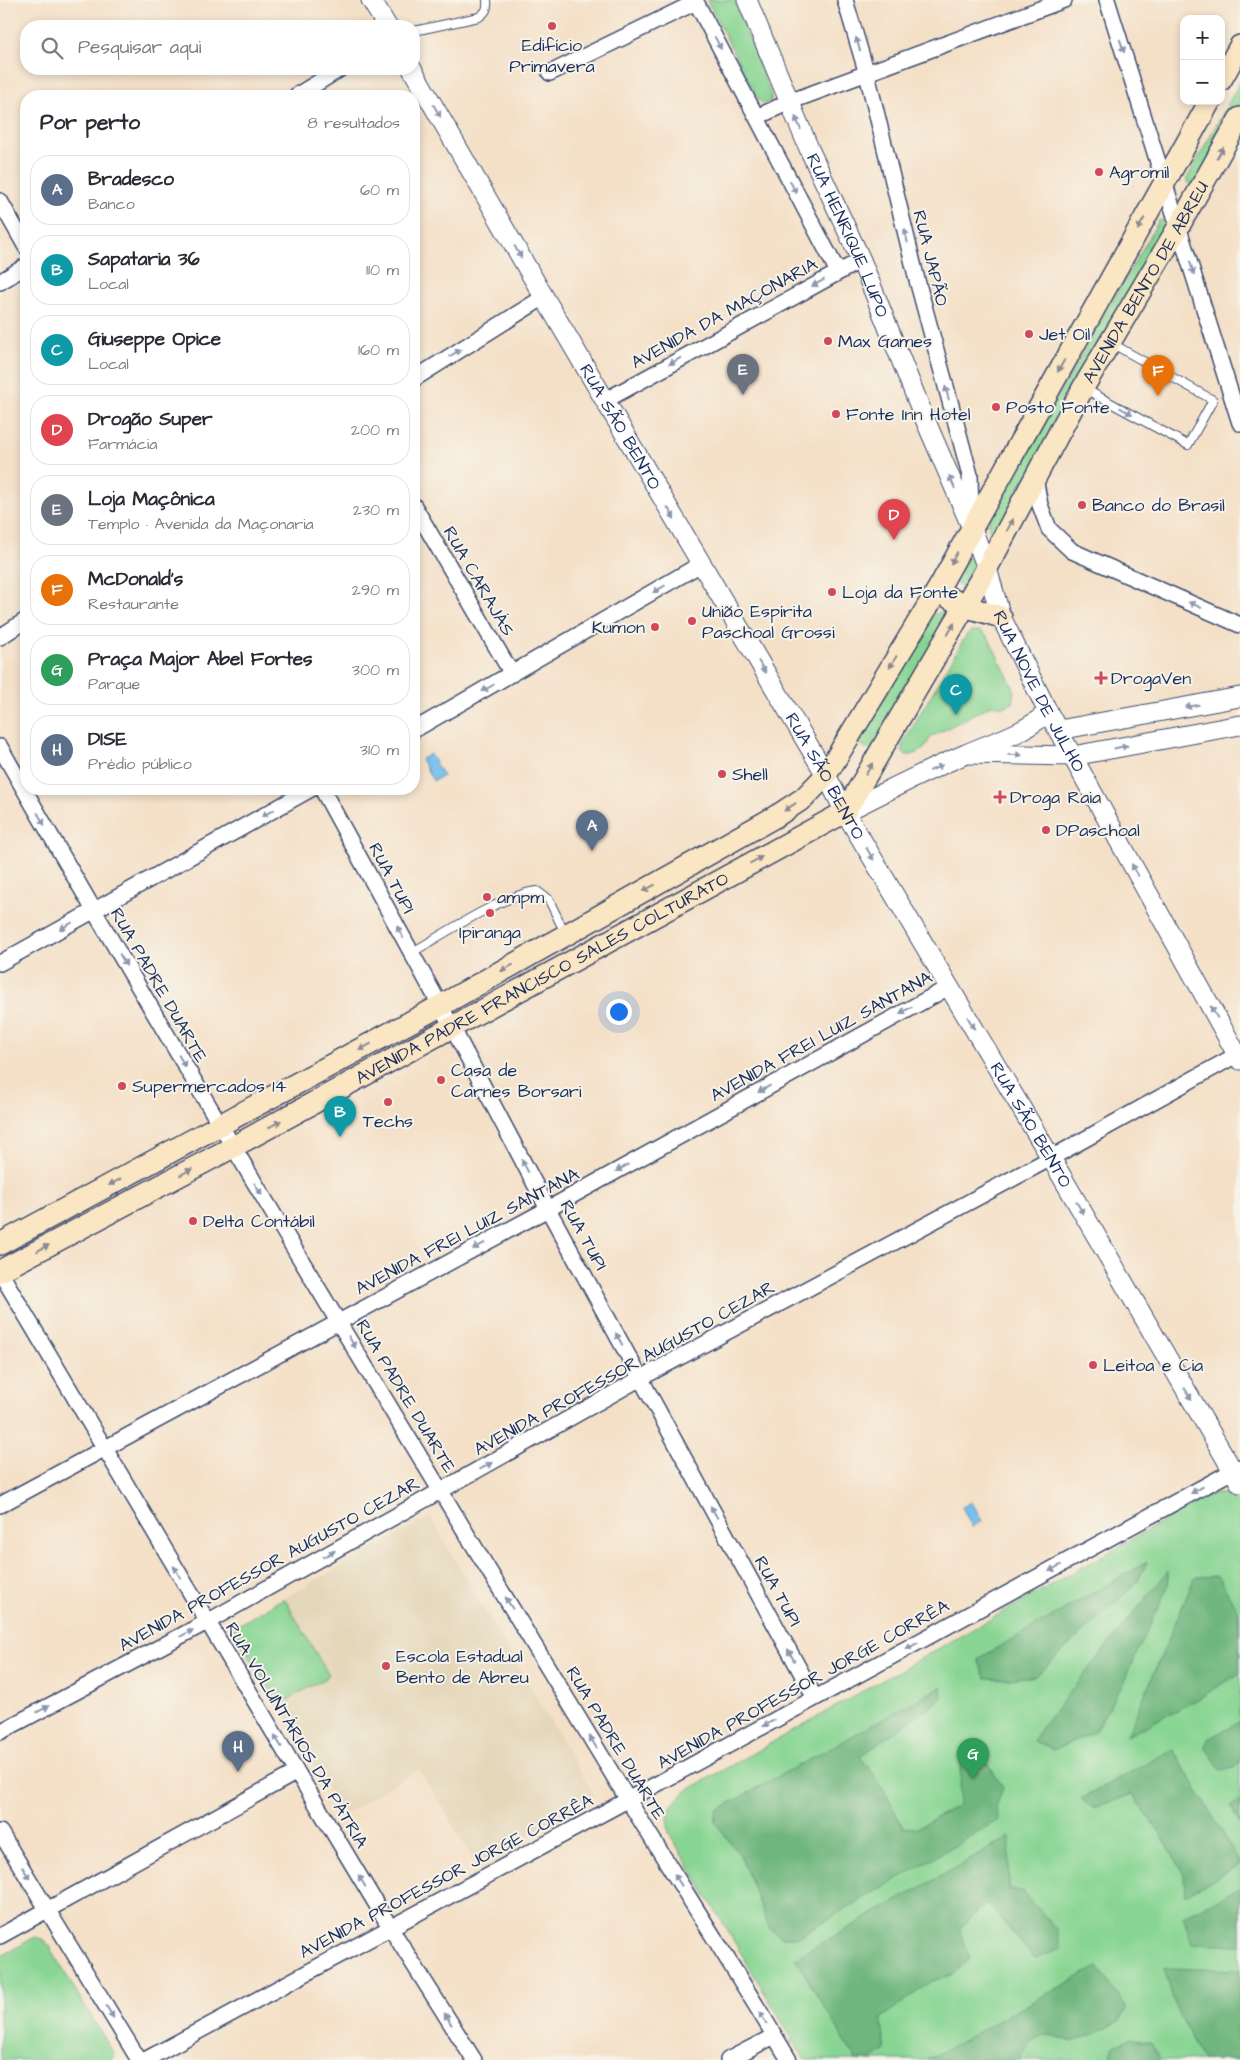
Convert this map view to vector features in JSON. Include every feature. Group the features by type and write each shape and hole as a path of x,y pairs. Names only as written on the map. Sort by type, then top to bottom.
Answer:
{"main road":[{"path":"1225,73 1240,46"},
{"name":"AVENIDA BENTO DE ABREU","path":"826,775 936,591 1208,105"},
{"name":"AVENIDA BENTO DE ABREU","path":"845,812 987,568 1083,388 1179,226 1240,118"},
{"path":"936,591 964,606 1001,617"},
{"name":"AVENIDA PADRE FRANCISCO SALES COLTURATO","path":"0,1244 440,1006 778,815 804,798 826,775"},
{"name":"AVENIDA PADRE FRANCISCO SALES COLTURATO","path":"0,1272 233,1147 845,812"}],"street":[{"path":"371,0 384,20"},
{"name":"RUA HENRIQUE LUPO","path":"748,0 789,102 861,260 924,417 971,526"},
{"name":"RUA JAPÃO","path":"845,0 867,74 917,280 970,475 971,526"},
{"path":"757,117 789,102 1064,0"},
{"path":"1107,0 1240,423"},
{"path":"550,73 695,1 838,272"},
{"path":"306,90 330,75"},
{"name":"RUA SÃO BENTO","path":"415,75 826,775 845,812 1238,1474"},
{"path":"0,201 20,237"},
{"name":"AVENIDA DA MAÇONARIA","path":"606,400 861,260"},
{"path":"0,282 20,270"},
{"path":"420,375 544,297"},
{"path":"1035,478 1040,505 1049,529 1072,551 1240,625"},
{"name":"RUA CARAJÁS","path":"420,516 512,674"},
{"name":"RUA NOVE DE JULHO","path":"971,526 987,568 1001,617 1048,712 1239,1056"},
{"path":"420,727 701,564"},
{"path":"0,637 20,624"},
{"path":"1059,730 1240,697"},
{"path":"845,812 966,754 1018,733 1033,725 1048,712"},
{"path":"966,754 1073,756 1240,725"},
{"name":"RUA PADRE DUARTE","path":"0,747 20,782"},
{"name":"RUA PADRE DUARTE","path":"28,795 233,1147 628,1800 788,2060"},
{"path":"0,963 300,795"},
{"name":"RUA TUPI","path":"325,795 452,1027 548,1209 815,1698"},
{"name":"AVENIDA FREI LUIZ SANTANA","path":"0,1505 548,1209 948,987"},
{"name":"AVENIDA PROFESSOR AUGUSTO CEZAR","path":"0,1732 207,1622 641,1378 1239,1056"},
{"name":"RUA VOLUNTÁRIOS DA PÁTRIA","path":"0,1272 103,1448 390,1927 474,2060"},
{"name":"AVENIDA PROFESSOR JORGE CORRÊA","path":"145,2060 815,1698 1238,1474"},
{"path":"0,1936 297,1772"},
{"path":"0,1832 140,2060"},
{"path":"728,2060 774,2036"}],"lane":[{"path":"420,30 479,17 488,6 487,0"},
{"path":"1083,388 1188,445 1213,400 1110,342"},
{"path":"411,953 473,917 524,892 537,891 549,900 566,935"}],"shaded area":[{"name":"Escola Estadual Bento de Abreu","path":"430,1517 595,1797 478,1867 419,1769 343,1815 233,1628"}],"green space":[{"path":"707,0 734,0 771,95 771,101 763,104 756,96"},
{"path":"1240,82 1240,106 1195,188 1186,180"},
{"path":"1159,220 1168,222 1168,232 1000,531 991,535 988,525 991,513"},
{"path":"972,550 978,567 964,589 955,583"},
{"path":"945,610 953,613 873,752 858,743 932,615"},
{"path":"971,631 981,631 988,637 1015,691 1013,703 1004,707 991,705 931,737 924,749 912,755 906,755 902,752 902,745 967,634"},
{"path":"1212,1494 1229,1494 1240,1506 1240,2060 805,2060 669,1833 668,1820 670,1809 686,1791"},
{"path":"1147,1562 1138,1581 1036,1676 1009,1679 985,1678 978,1659"},
{"path":"1168,1571 1169,1584 1121,1687 1094,1732 1053,1750 1033,1741 1040,1729"},
{"path":"1218,1576 1238,1611 1240,1673 1200,1698 1127,1736 1195,1577"},
{"path":"284,1598 329,1676 278,1705 233,1628"},
{"path":"941,1687 942,1698 860,1757 879,1782 903,1828 919,1827 959,1805 962,1749 972,1741 1003,1787 996,1808 999,1820 797,1937 782,1937 770,1929 740,1855 715,1822 717,1810"},
{"path":"1240,1721 1240,1763 1234,1767 1221,1770 1205,1747 1208,1739"},
{"path":"1173,1749 1240,1863 1240,1865 1185,1895 1184,1874 1165,1841 1132,1794 1093,1808 1081,1799"},
{"path":"1240,1801 1240,1824 1231,1806"},
{"path":"1010,1837 1009,1890 1023,1891 1056,1929 1061,1949 1035,1959 987,1903 959,1929 970,1958 953,1975 932,1981 881,2018 886,2050 872,2060 856,2060 795,1958"},
{"path":"1240,1888 1240,1945 1192,1943 1183,1917"},
{"path":"35,1937 45,1940 114,2054 112,2060 0,2060 0,1957"},
{"path":"1098,1966 1126,2008 1121,2020 1097,2033 1071,2042 1048,2035 1037,2038 1020,2056 1021,2060 927,2060"},
{"path":"1164,1968 1240,1970 1240,2060 1203,2060 1176,2009"},
{"path":"1132,2038 1151,2042 1160,2060 1109,2060 1114,2045"}],"water":[{"path":"430,754 443,776 433,781 421,759"},
{"path":"972,1502 982,1521 972,1527 962,1507"}],"place":[{"name":"Edifício Primavera","path":"552,26"},
{"name":"Agromil","path":"1099,172"},
{"name":"Jet Oil","path":"1029,334"},
{"name":"Max Games","path":"828,341"},
{"name":"Loja Maçônica","path":"743,395"},
{"name":"McDonald's","path":"1158,396"},
{"name":"Posto Fonte","path":"996,407"},
{"name":"Fonte Inn Hotel","path":"836,414"},
{"name":"Banco do Brasil","path":"1082,505"},
{"name":"Drogão Super","path":"894,540"},
{"name":"Loja da Fonte","path":"832,592"},
{"name":"União Espírita Paschoal Grossi","path":"692,621"},
{"name":"Kumon","path":"655,627"},
{"name":"DrogaVen","path":"1101,678"},
{"name":"Giuseppe Opice","path":"956,715"},
{"name":"Shell","path":"722,774"},
{"name":"Droga Raia","path":"1000,797"},
{"name":"DPaschoal","path":"1046,830"},
{"name":"Bradesco","path":"592,851"},
{"name":"ampm","path":"487,897"},
{"name":"Ipiranga","path":"490,913"},
{"name":"Casa de Carnes Borsari","path":"441,1080"},
{"name":"Supermercados 14","path":"122,1086"},
{"name":"Techs","path":"388,1102"},
{"name":"Sapataria 36","path":"340,1137"},
{"name":"Delta Contábil","path":"193,1221"},
{"name":"Leitoa e Cia","path":"1093,1365"},
{"name":"Escola Estadual Bento de Abreu","path":"386,1666"},
{"name":"DISE","path":"238,1772"},
{"name":"Praça Major Abel Fortes","path":"973,1779"}]}
